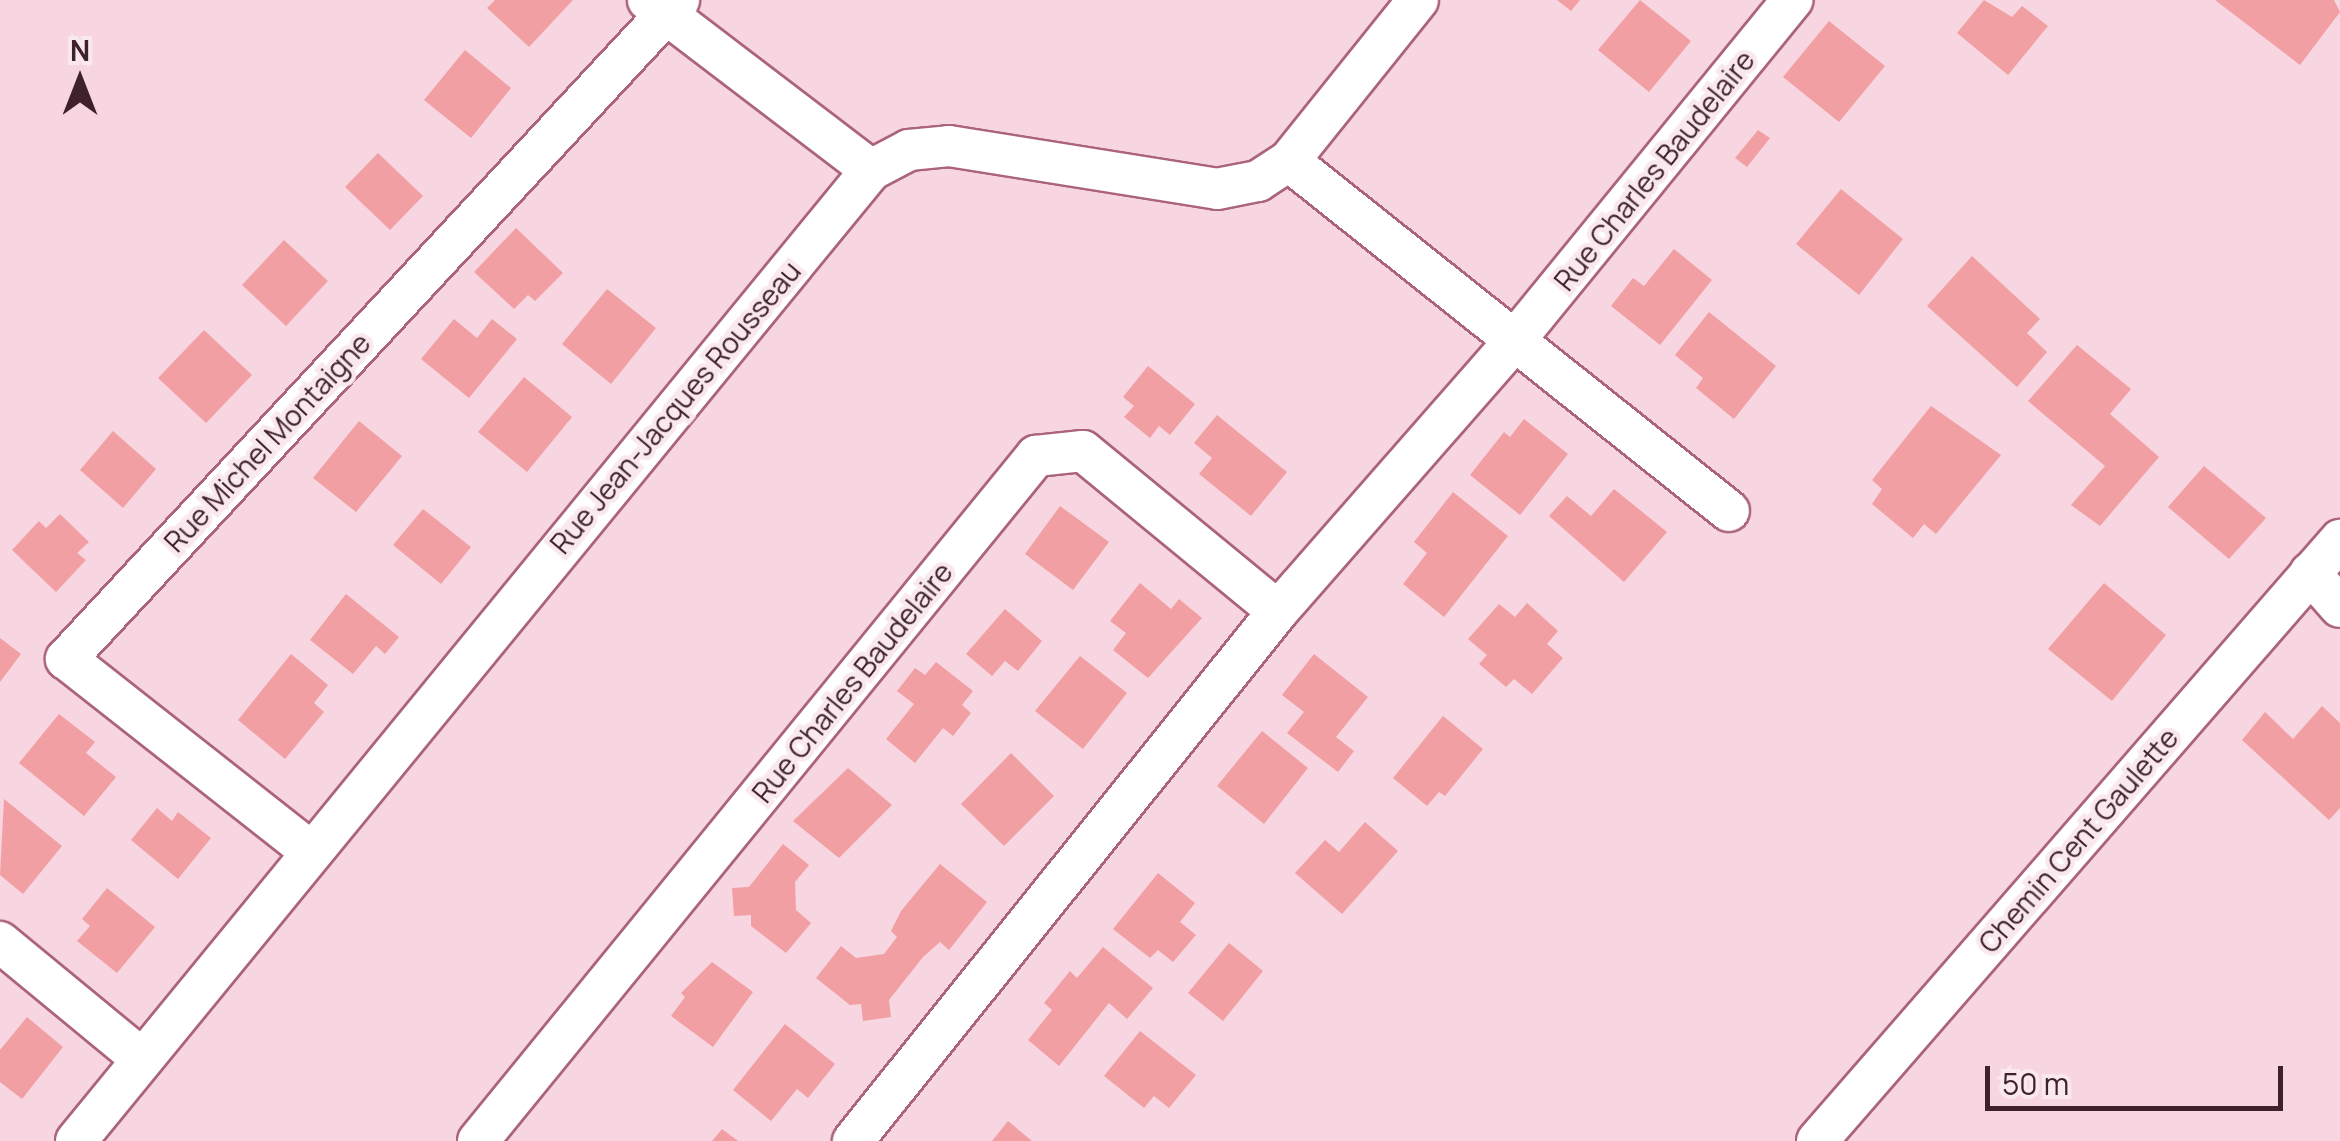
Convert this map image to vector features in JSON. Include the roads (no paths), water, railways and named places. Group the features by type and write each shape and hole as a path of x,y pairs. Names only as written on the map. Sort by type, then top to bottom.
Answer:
{"street":[{"name":"Rue Jean-Jacques Rousseau","path":"76,1141 309,850 871,170 909,150 949,146 1217,189 1258,181 1289,162 1418,0"},
{"name":"Rue Charles Baudelaire","path":"853,1141 1278,611 1516,340 1792,0"},
{"path":"663,4 871,170"},
{"name":"Rue Michel Montaigne","path":"309,850 66,659 663,4"},
{"path":"1289,162 1729,510"},
{"name":"Rue Charles Baudelaire","path":"478,1141 1036,456 1084,451 1278,611"},
{"name":"Chemin Cent Gaulette","path":"1817,1141 2340,540"},
{"path":"2310,573 2340,607"},
{"path":"0,942 142,1059"}]}
